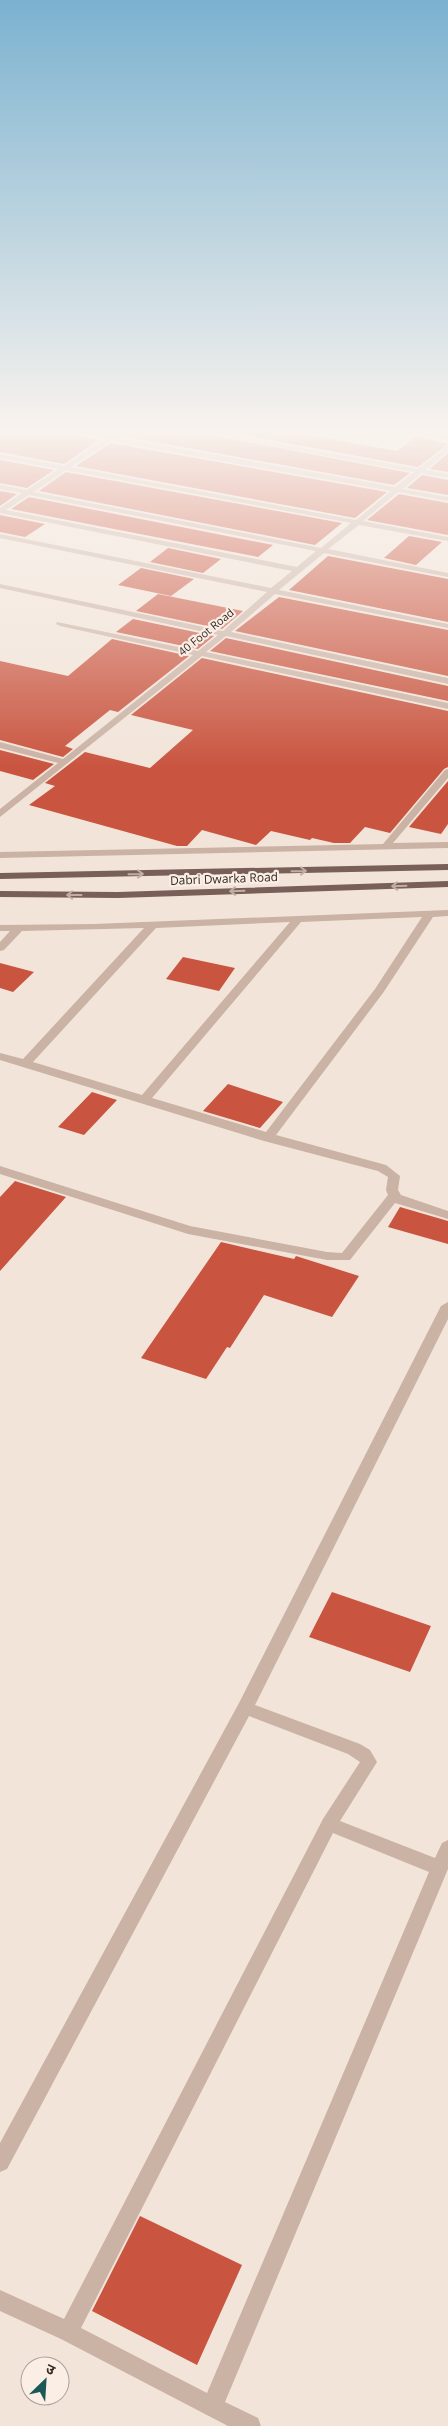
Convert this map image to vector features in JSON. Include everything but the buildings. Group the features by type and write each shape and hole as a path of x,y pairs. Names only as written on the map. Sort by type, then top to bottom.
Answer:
{"main road":[{"name":"Dabri Dwarka Road","path":"0,876 448,867"},
{"name":"Dabri Dwarka Road","path":"0,894 118,895 448,884"}],"street":[{"path":"32,542 448,626"},
{"path":"158,542 299,570"},
{"path":"284,542 448,575"},
{"name":"40 Foot Road","path":"0,814 333,542"},
{"path":"0,586 448,681"},
{"path":"60,624 448,706"},
{"path":"0,745 64,762"},
{"path":"386,846 448,772"},
{"path":"0,855 448,845"},
{"path":"268,1138 379,990 430,913"},
{"path":"0,928 153,925 448,913"},
{"path":"146,1098 298,919"},
{"path":"26,1063 153,925"},
{"path":"0,948 20,928"},
{"path":"0,1056 146,1098 268,1138 389,1171 394,1176 390,1191 393,1197 448,1216"},
{"path":"0,1170 188,1230 327,1256 345,1257 393,1197"},
{"path":"0,2162 245,1708 448,1306"},
{"path":"68,2332 329,1824 369,1762 364,1754 245,1708"},
{"path":"329,1824 440,1868"},
{"path":"212,2407 448,1848"},
{"path":"0,2300 68,2332 250,2426"}]}
